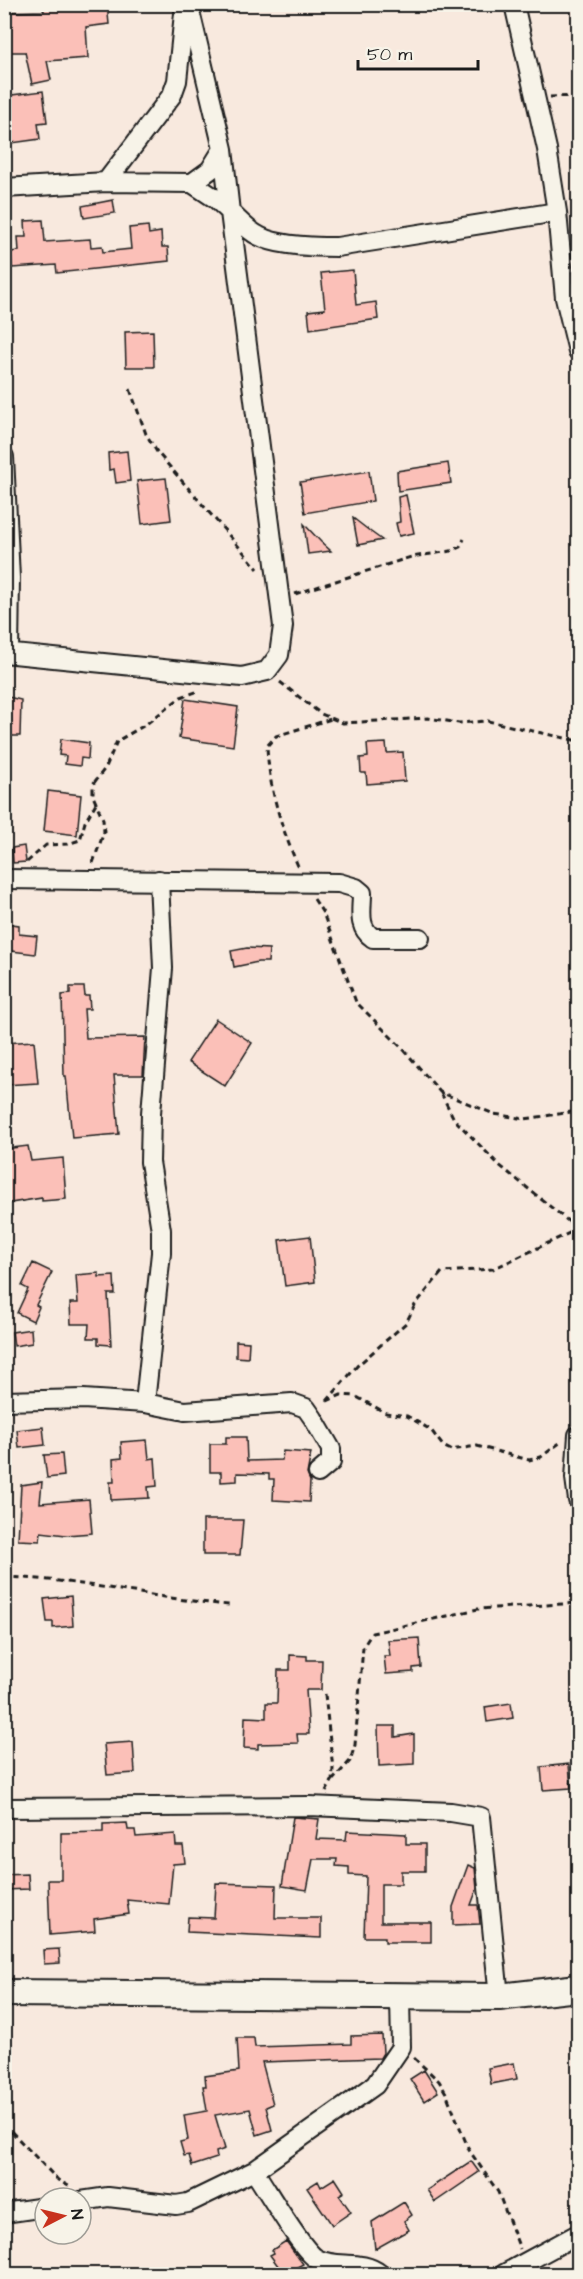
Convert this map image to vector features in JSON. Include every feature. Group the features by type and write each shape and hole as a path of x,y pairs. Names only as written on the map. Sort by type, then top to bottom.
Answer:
{"main road":[{"path":"4,1993 499,1997 579,1988"}],"street":[{"path":"4,457 10,578 7,653 242,677 267,671 279,656 283,626 280,597 223,149 187,4"},
{"path":"106,183 172,95 177,81 187,4"},
{"path":"514,4 537,100 557,212 565,298 579,351"},
{"path":"192,183 210,170 223,149"},
{"path":"4,188 106,183 192,183 216,199 263,238 321,247 358,244 557,212"},
{"path":"10,879 339,883 356,888 362,893 361,925 373,938 420,938"},
{"path":"145,1404 161,1230 150,1162 151,1113 163,968 159,880"},
{"path":"4,1401 83,1399 145,1404 185,1411 283,1403 306,1408 331,1449 331,1462 318,1473"},
{"path":"574,1436 575,1478 579,1500"},
{"path":"4,1808 309,1806 451,1812 481,1817 499,1997"},
{"path":"93,2196 176,2205 188,2203 254,2171 375,2085 401,2047 400,1997"},
{"path":"254,2171 311,2254 326,2262 366,2266 380,2274"},
{"path":"4,2213 33,2209"},
{"path":"504,2274 525,2265 579,2234"}],"path":[{"path":"537,100 579,96"},
{"path":"130,388 146,434 157,452 280,597 411,557 451,551 460,547 465,539"},
{"path":"267,671 331,719 354,724 428,718 459,723 488,721 579,741"},
{"path":"87,879 104,832 103,819 96,803 93,784 106,767 117,741 145,725 181,697 201,690"},
{"path":"327,1401 357,1366 406,1323 415,1305 442,1272 493,1269 578,1229 499,1165 454,1119 440,1092 405,1051 356,1002 323,913 304,882 279,819 268,770 267,746 276,736 331,719"},
{"path":"10,879 46,845 68,844 80,840 85,822 96,803"},
{"path":"440,1092 494,1114 525,1119 579,1112"},
{"path":"306,1408 341,1395 355,1396 386,1413 402,1415 423,1425 451,1450 477,1446 529,1460 541,1456 574,1436"},
{"path":"4,1577 103,1588 174,1600 230,1605"},
{"path":"309,1806 326,1792 332,1781 350,1761 355,1745 363,1647 372,1632 478,1609 579,1603"},
{"path":"326,1694 330,1724 332,1781"},
{"path":"401,2047 439,2081 446,2093 469,2150 498,2192 509,2215 525,2265"},
{"path":"4,2124 66,2186"}],"building":[{"path":"43,4 60,4 60,8 107,4 109,24 86,27 88,58 47,61 51,80 32,84 25,52 4,52 4,12 44,11"},
{"path":"43,91 47,122 38,123 40,139 12,143 9,126 4,127 4,96"},
{"path":"113,200 115,213 84,218 82,206"},
{"path":"43,220 45,242 90,239 91,247 102,246 103,252 131,249 129,228 148,226 149,234 161,232 162,247 168,247 169,261 57,273 56,265 12,268 11,252 19,251 18,237 26,237 25,221"},
{"path":"353,270 356,305 376,302 378,319 310,329 308,311 325,309 321,273"},
{"path":"153,331 154,367 126,367 125,332"},
{"path":"127,451 130,481 116,483 114,469 109,470 108,453"},
{"path":"448,463 451,483 398,491 397,471"},
{"path":"369,471 373,501 305,513 300,482"},
{"path":"166,478 171,520 142,524 137,481"},
{"path":"406,495 414,533 399,536 396,523 400,522 398,497"},
{"path":"353,518 371,532 382,540 358,545"},
{"path":"304,524 321,542 331,551 308,554"},
{"path":"4,696 21,700 20,736 4,736"},
{"path":"185,699 238,707 233,746 179,738"},
{"path":"61,739 89,743 88,759 81,758 80,766 65,764 66,756 59,755"},
{"path":"386,743 387,753 403,752 405,781 367,784 366,773 361,773 360,758 368,757 367,744"},
{"path":"48,791 81,795 77,835 44,831"},
{"path":"24,846 26,862 13,863 12,848"},
{"path":"4,923 19,925 19,934 37,936 35,954 4,950"},
{"path":"247,948 269,949 268,962 234,967 231,951"},
{"path":"70,987 84,987 85,996 89,996 90,1009 84,1009 86,1038 145,1037 143,1075 114,1075 119,1134 72,1138 66,1076 64,1076 62,995 70,994"},
{"path":"216,1019 252,1043 225,1086 188,1062"},
{"path":"34,1041 38,1083 4,1085 4,1043"},
{"path":"28,1146 31,1161 63,1158 66,1199 42,1201 42,1198 4,1204 4,1149"},
{"path":"310,1236 315,1282 285,1286 279,1240"},
{"path":"33,1263 52,1272 36,1305 39,1307 33,1321 17,1313 28,1289 22,1286"},
{"path":"99,1273 99,1277 114,1276 115,1294 108,1294 111,1345 98,1344 98,1338 88,1338 89,1324 71,1324 70,1303 78,1303 76,1275"},
{"path":"31,1329 32,1343 14,1346 12,1332"},
{"path":"236,1341 249,1342 248,1358 236,1357"},
{"path":"43,1427 45,1445 19,1448 17,1430"},
{"path":"226,1437 246,1437 247,1461 282,1460 283,1451 311,1453 307,1474 310,1481 309,1502 273,1500 274,1479 269,1479 269,1474 237,1473 237,1481 221,1482 221,1472 210,1472 210,1444 226,1444"},
{"path":"147,1440 149,1459 155,1458 157,1486 148,1487 149,1498 111,1500 110,1482 114,1482 113,1459 122,1458 121,1442"},
{"path":"62,1454 64,1476 47,1478 44,1455"},
{"path":"42,1482 40,1503 89,1499 92,1533 66,1535 41,1532 40,1541 18,1540 21,1485"},
{"path":"203,1520 243,1520 240,1555 203,1555"},
{"path":"71,1596 73,1626 53,1628 53,1622 47,1622 44,1599"},
{"path":"419,1638 421,1667 413,1668 413,1672 386,1674 384,1656 390,1656 388,1640"},
{"path":"290,1655 307,1656 307,1660 322,1660 321,1690 306,1690 309,1734 297,1734 298,1743 258,1744 258,1749 244,1748 245,1717 266,1718 266,1703 277,1703 278,1670 290,1670"},
{"path":"511,1703 513,1718 487,1722 485,1707"},
{"path":"378,1726 395,1726 395,1737 414,1734 414,1764 379,1766"},
{"path":"133,1742 135,1773 107,1775 104,1744"},
{"path":"569,1764 571,1788 543,1790 541,1767"},
{"path":"293,1817 319,1819 316,1839 346,1840 347,1831 406,1834 406,1844 425,1844 425,1871 401,1871 401,1884 381,1884 381,1922 431,1922 431,1942 385,1942 385,1937 364,1937 366,1876 349,1875 349,1867 336,1866 337,1859 313,1859 307,1890 282,1886"},
{"path":"127,1823 128,1830 135,1830 136,1837 175,1834 176,1846 183,1846 185,1863 173,1864 169,1904 127,1900 129,1914 94,1919 95,1931 50,1935 48,1880 61,1880 61,1833 103,1832 103,1824"},
{"path":"468,1865 475,1868 477,1889 471,1905 478,1905 480,1924 453,1925 453,1907"},
{"path":"28,1874 29,1889 4,1890 4,1875"},
{"path":"216,1883 276,1885 275,1918 321,1918 321,1938 187,1932 188,1917 214,1918"},
{"path":"59,1949 60,1963 44,1964 43,1950"},
{"path":"382,2035 383,2053 380,2058 262,2062 273,2104 266,2107 272,2130 257,2135 250,2109 215,2115 225,2149 216,2152 217,2158 192,2166 189,2155 184,2156 180,2142 188,2140 184,2115 207,2111 203,2086 206,2086 205,2076 239,2071 237,2038 254,2038 255,2047 351,2044 351,2036"},
{"path":"514,2063 517,2079 491,2084 488,2068"},
{"path":"424,2070 438,2092 424,2101 410,2079"},
{"path":"471,2161 479,2172 435,2202 427,2190"},
{"path":"335,2178 344,2192 339,2195 351,2212 332,2225 307,2188 318,2181 321,2187"},
{"path":"404,2202 412,2215 404,2221 409,2230 375,2249 372,2222"},
{"path":"286,2241 303,2264 284,2274 270,2255 274,2253 272,2250"}]}
